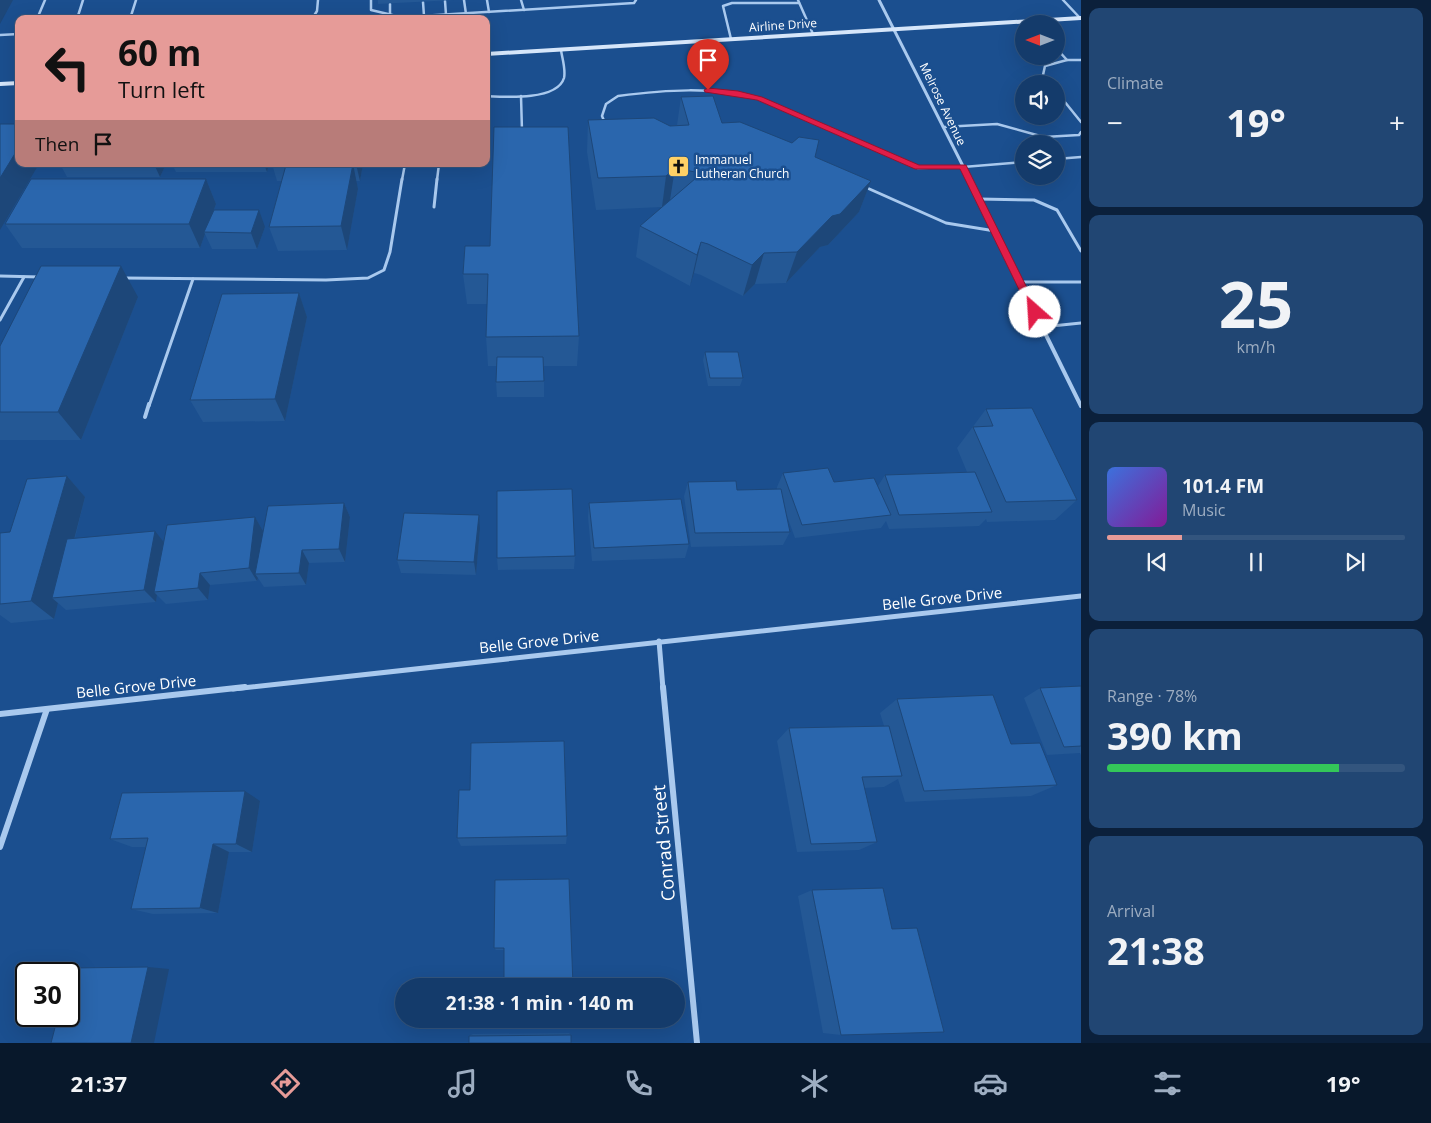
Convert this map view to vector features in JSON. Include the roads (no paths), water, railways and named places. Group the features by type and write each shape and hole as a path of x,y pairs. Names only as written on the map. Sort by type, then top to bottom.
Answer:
{"main road":[{"name":"Airline Drive","path":"1065,19 1081,18"},
{"name":"Airline Drive","path":"490,54 1015,23"},
{"path":"1,85 15,83"}],"street":[{"name":"Melrose Avenue","path":"879,0 1081,406"},
{"name":"Belle Grove Drive","path":"0,714 1081,596"},
{"name":"Conrad Street","path":"659,641 697,1043"},
{"path":"0,847 47,709"}],"lane":[{"path":"39,15 45,0"},
{"path":"78,15 83,0"},
{"path":"131,15 136,0"},
{"path":"314,15 317,11 318,0"},
{"path":"371,0 372,10 394,15"},
{"path":"445,0 446,15 634,3 636,0"},
{"path":"464,0 466,14"},
{"path":"487,0 489,12"},
{"path":"521,0 524,10"},
{"path":"722,0 731,39"},
{"path":"1063,0 1081,18"},
{"path":"723,6 732,3 798,1 813,34"},
{"path":"423,2 424,15"},
{"path":"390,4 390,14"},
{"path":"0,35 15,34"},
{"path":"490,96 522,96 548,92 559,87 564,79 561,50"},
{"path":"1043,75 1045,66 1067,60 1081,60"},
{"path":"607,129 602,116 606,104 618,96 708,90 760,98 918,168 1015,163"},
{"path":"522,96 522,139"},
{"path":"1065,102 1081,122"},
{"path":"943,126 997,124 1044,137 1079,136 1081,132"},
{"path":"1065,158 1081,157"},
{"path":"123,278 326,280 368,278 384,270 390,252 404,167"},
{"path":"434,207 439,167"},
{"path":"856,183 946,223 995,231"},
{"path":"979,199 1034,200 1057,210 1081,252"},
{"path":"0,276 44,277"},
{"path":"0,320 24,277"},
{"path":"145,417 193,279"},
{"path":"1020,282 1081,282"},
{"path":"1042,327 1081,323"}],"place":[{"name":"Immanuel Lutheran Church","path":"679,166"}]}
